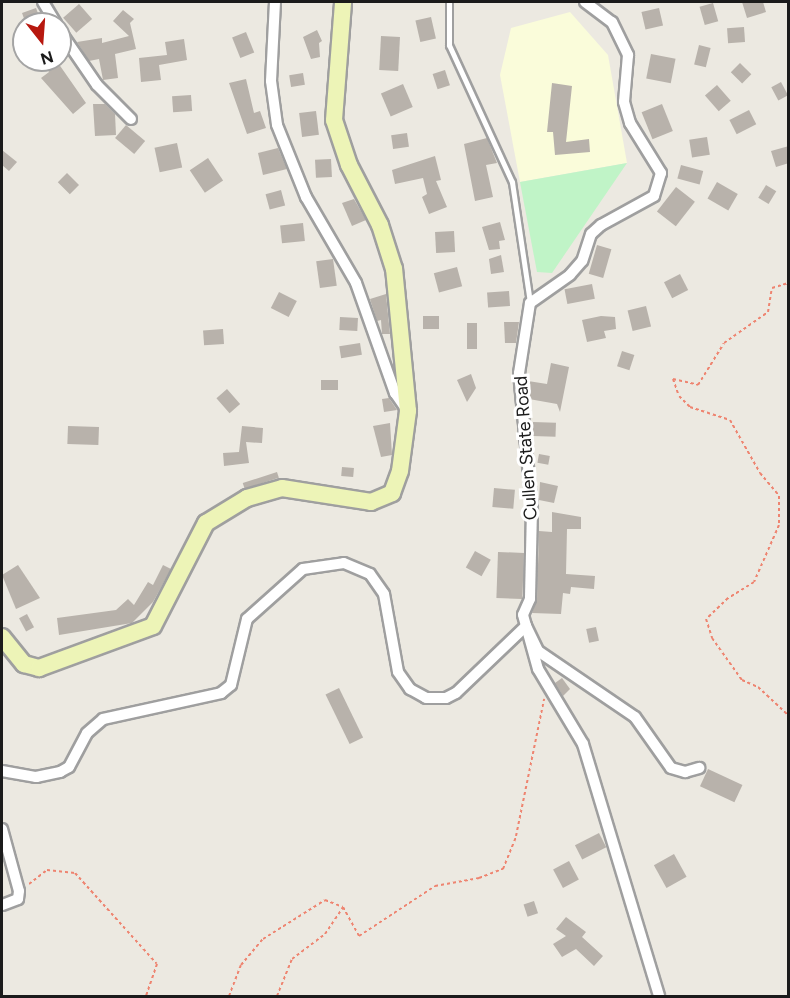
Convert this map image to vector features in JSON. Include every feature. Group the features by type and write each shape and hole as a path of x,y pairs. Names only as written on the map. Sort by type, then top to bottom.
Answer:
{"street":[{"path":"275,2 271,81 277,125 306,196 356,283 395,393 408,411"},
{"path":"2,637 24,664 39,668 153,626 206,523 247,498 282,488 371,502 392,493 400,471 408,411 394,269 380,225 349,165 334,120 343,2"},
{"path":"530,303 570,275 582,261 591,234 601,225 654,196 661,173 630,123 624,102 628,55 612,22 585,2"},
{"path":"72,49 97,86 130,119"},
{"name":"Cullen State Road","path":"530,303 519,373 532,491 530,599 523,615 525,626 538,669 583,744 659,996"},
{"path":"2,771 36,777 60,772 69,766 87,733 103,719 221,693 231,685 247,619 303,569 320,563 344,562 370,574 384,594 398,672 410,688 426,698 446,698 456,693 525,626 538,651 635,717 671,768 685,772 699,768"},
{"path":"2,829 19,891 18,899 2,905"}],"lane":[{"path":"448,2 449,45 512,182 530,303"}],"path":[{"path":"789,283 772,288 768,312 724,343 698,385 672,379 679,396 690,407 730,420 760,473 779,496 779,525 754,582 728,598 706,619 712,638 742,680 758,687 789,716"},
{"path":"229,996 241,964 263,939 325,900 343,907 359,936 435,886 479,878 503,869 516,836 548,685"},
{"path":"19,891 47,870 75,873 156,964 146,996"},
{"path":"277,996 292,959 326,934 343,907"}],"shaded area":[{"path":"570,12 608,55 627,163 520,182 500,75 511,28"}],"green space":[{"path":"627,163 552,273 537,272 520,182"}],"building":[{"path":"742,2 763,2 766,12 747,18"},
{"path":"713,3 718,21 705,25 700,7"},
{"path":"79,4 92,19 76,33 72,28 72,12 70,12"},
{"path":"36,8 38,12 25,12"},
{"path":"659,8 663,26 646,30 641,12"},
{"path":"123,10 134,19 130,23 136,49 115,54 118,78 103,80 99,59 89,61 77,42 102,38 102,43 129,36 113,21"},
{"path":"431,17 436,38 420,42 415,21"},
{"path":"744,27 745,42 728,43 727,28"},
{"path":"317,30 322,41 319,43 320,57 311,59 303,37"},
{"path":"246,32 254,52 240,58 232,38"},
{"path":"381,36 400,37 398,71 379,70"},
{"path":"184,39 187,60 159,65 161,80 141,82 139,58 167,55 165,42"},
{"path":"699,45 711,48 706,67 694,64"},
{"path":"651,54 676,59 671,83 646,79"},
{"path":"740,63 751,74 742,84 731,72"},
{"path":"445,70 450,85 438,89 433,74"},
{"path":"49,72 64,72 86,103 73,114 41,78"},
{"path":"303,73 305,85 291,87 289,75"},
{"path":"246,79 254,113 260,111 266,128 247,134 229,83"},
{"path":"781,82 788,95 778,100 771,87"},
{"path":"552,83 572,86 566,142 589,139 590,152 555,155 553,132 547,132"},
{"path":"403,84 413,107 391,116 381,93"},
{"path":"717,85 731,101 719,111 705,95"},
{"path":"191,95 192,111 173,112 172,96"},
{"path":"93,104 105,104 115,114 116,135 95,136"},
{"path":"662,104 673,131 652,139 642,112"},
{"path":"749,110 756,124 737,134 729,120"},
{"path":"316,111 319,135 302,137 299,113"},
{"path":"126,125 145,141 134,154 115,138"},
{"path":"407,133 409,147 393,149 391,135"},
{"path":"707,137 710,155 692,158 689,140"},
{"path":"487,138 497,163 486,165 493,197 475,201 464,144"},
{"path":"177,143 182,167 160,172 155,148"},
{"path":"789,146 789,163 776,167 771,151"},
{"path":"278,148 287,169 263,175 258,153"},
{"path":"2,150 17,162 9,171 2,165"},
{"path":"435,156 441,180 436,181 447,207 429,214 422,197 427,194 423,178 395,184 392,170"},
{"path":"208,158 223,180 205,193 190,170"},
{"path":"331,159 332,177 316,178 315,160"},
{"path":"681,165 703,171 700,184 677,179"},
{"path":"67,173 79,185 70,194 58,182"},
{"path":"717,182 738,194 728,210 708,198"},
{"path":"766,185 776,191 769,204 758,198"},
{"path":"676,187 695,202 676,226 657,211"},
{"path":"281,190 285,205 270,210 266,194"},
{"path":"354,199 366,220 352,226 342,203"},
{"path":"500,222 505,240 499,241 500,249 489,250 482,227"},
{"path":"303,223 305,241 282,243 280,225"},
{"path":"454,231 455,252 436,253 435,232"},
{"path":"597,245 611,249 603,278 589,274"},
{"path":"501,255 504,272 491,274 489,259"},
{"path":"333,259 337,286 320,288 316,261"},
{"path":"457,267 462,286 439,293 434,273"},
{"path":"680,274 688,290 672,298 664,282"},
{"path":"592,284 595,299 567,304 565,289"},
{"path":"509,291 510,306 488,307 487,293"},
{"path":"279,292 297,301 289,317 271,308"},
{"path":"386,294 390,334 382,334 381,320 377,321 370,299"},
{"path":"646,306 651,326 633,331 628,311"},
{"path":"423,316 439,316 439,329 423,329"},
{"path":"601,316 615,317 616,329 604,331 606,338 587,342 582,320"},
{"path":"340,317 358,318 357,331 339,330"},
{"path":"504,322 519,322 516,343 505,343"},
{"path":"467,323 477,323 477,349 467,349"},
{"path":"223,329 224,344 204,345 203,330"},
{"path":"360,343 362,355 341,358 339,346"},
{"path":"622,351 634,355 629,370 617,366"},
{"path":"551,363 569,367 560,412 557,404 529,399 528,381 547,384"},
{"path":"471,374 476,388 467,402 457,380"},
{"path":"321,380 338,380 338,390 321,390"},
{"path":"227,389 240,404 230,413 216,398"},
{"path":"389,398 397,410 384,412 382,399"},
{"path":"533,422 556,423 555,437 533,436"},
{"path":"390,423 392,455 381,457 373,426"},
{"path":"68,426 99,427 98,445 67,444"},
{"path":"242,426 263,428 262,443 246,442 249,463 224,466 223,453 239,452"},
{"path":"539,454 550,456 548,465 537,463"},
{"path":"342,467 354,468 353,477 341,476"},
{"path":"277,472 279,478 245,489 243,483"},
{"path":"540,482 558,486 554,503 539,500"},
{"path":"494,488 515,490 513,509 492,507"},
{"path":"552,512 581,517 581,529 567,529 566,574 595,576 594,589 571,587 570,594 563,593 561,614 532,613 537,599 539,531 552,532"},
{"path":"475,551 491,560 482,576 466,568"},
{"path":"498,552 524,553 522,599 496,598"},
{"path":"18,565 40,598 16,609 2,575"},
{"path":"163,565 171,569 153,602 132,623 59,635 57,618 116,610 128,599 134,605 148,582 153,585"},
{"path":"27,614 34,627 26,631 19,618"},
{"path":"596,627 599,641 589,643 586,629"},
{"path":"562,678 570,689 563,696 555,683"},
{"path":"339,688 363,737 350,744 326,695"},
{"path":"708,769 742,785 734,802 700,786"},
{"path":"599,833 606,847 582,860 575,845"},
{"path":"674,854 687,877 666,888 654,865"},
{"path":"569,861 579,880 563,888 553,869"},
{"path":"534,901 538,913 528,917 524,904"},
{"path":"566,917 586,932 582,937 603,956 594,966 576,949 562,957 553,944 566,936 556,929"}]}
